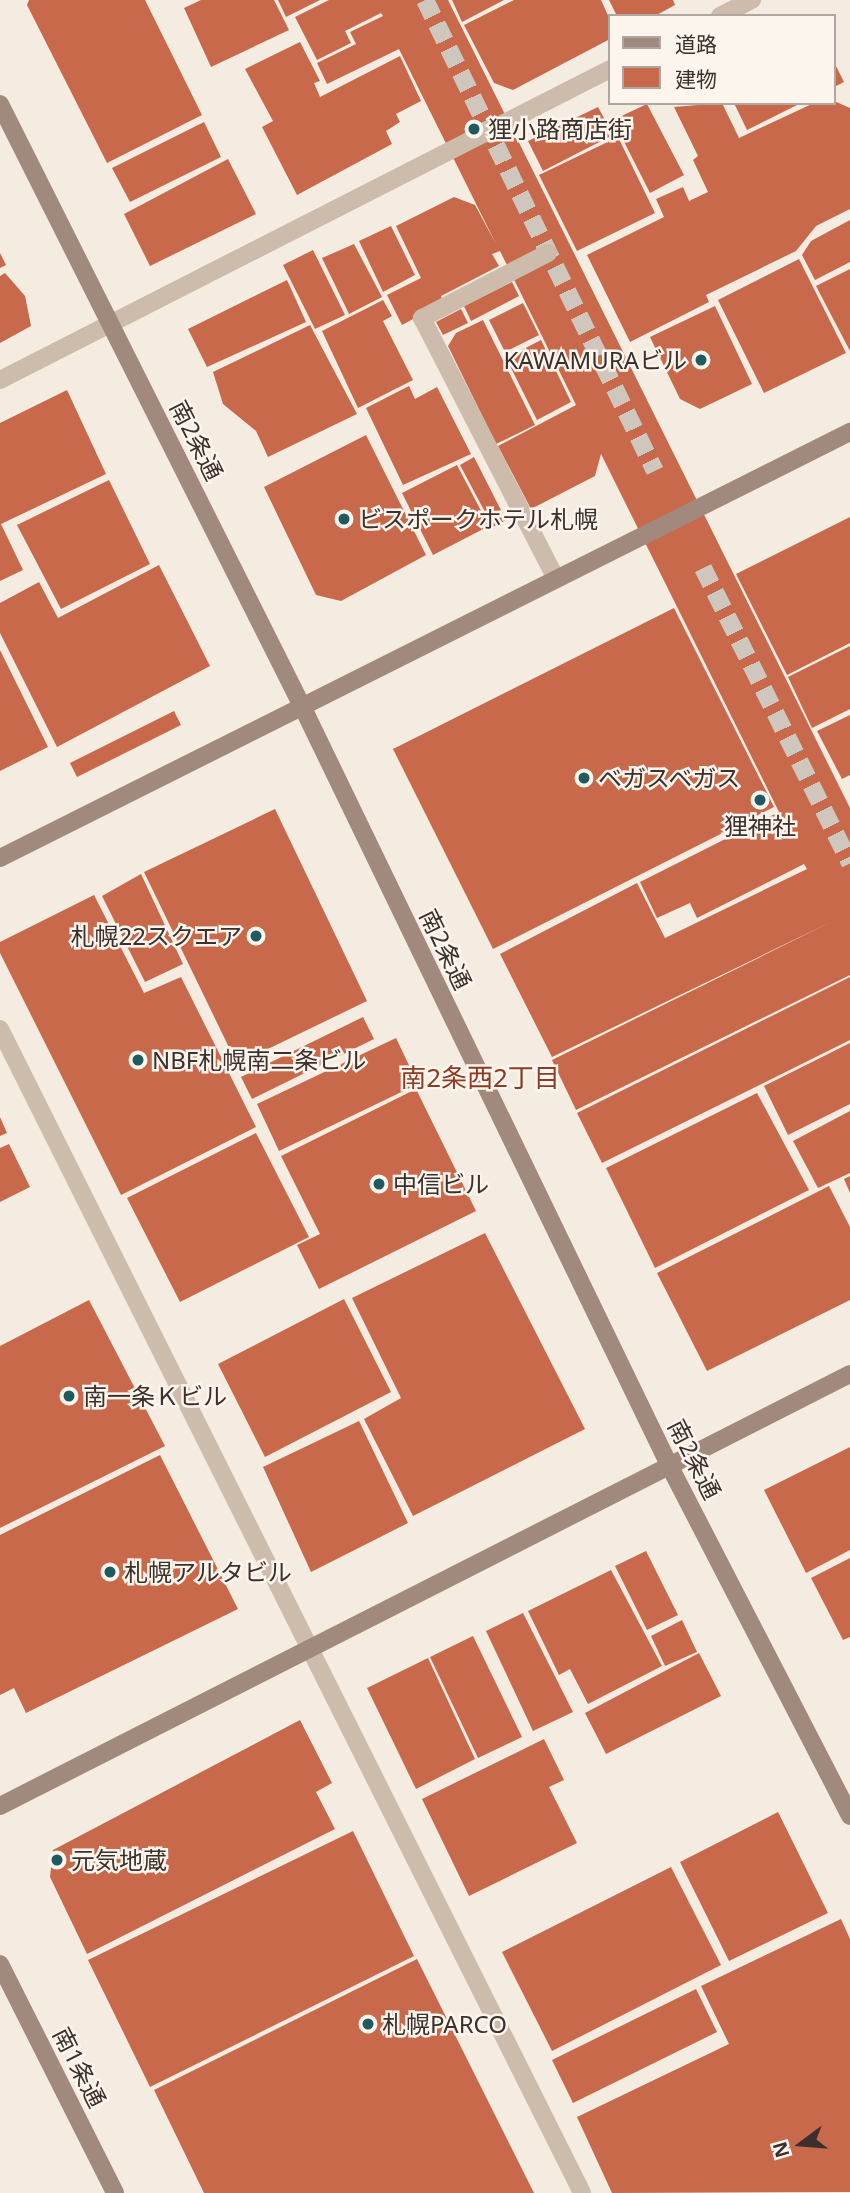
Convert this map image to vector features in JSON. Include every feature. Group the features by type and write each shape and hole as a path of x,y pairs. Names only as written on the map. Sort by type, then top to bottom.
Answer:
{"street":[{"path":"724,14 752,0"},
{"path":"0,380 608,70"},
{"name":"南2条通","path":"0,104 302,706 669,1465 850,1815"},
{"path":"548,253 422,318 556,579"},
{"path":"0,858 850,432"},
{"path":"0,1029 306,1648 582,2193"},
{"path":"0,1806 306,1648 850,1374"},
{"name":"南1条通","path":"0,1964 115,2193"}],"building":[{"path":"29,0 145,0 202,115 107,163 27,5"},
{"path":"201,0 274,0 289,30 211,67 184,8"},
{"path":"278,0 320,0 286,17"},
{"path":"329,0 448,0 850,808 850,975 576,1110 552,1060 833,921 552,1057 500,954 637,883 665,938 807,869 804,864 697,918 690,903 657,918 640,882 779,812 601,454 595,476 531,509 498,446 576,405 500,251 492,254 499,266 441,296 443,303 402,325 387,295 421,278 396,226 454,197 475,205 496,244 399,49 327,84 317,63 356,44 350,32 383,16 381,13 345,31 351,43 317,60 295,17"},
{"path":"452,0 504,0 462,22"},
{"path":"514,0 601,0 608,16 608,40 513,90 494,83 464,25"},
{"path":"609,0 673,0 675,5 659,14 616,14"},
{"path":"300,42 320,81 314,83 320,97 400,56 421,101 396,114 400,122 386,131 392,144 297,195 262,127 273,121 245,69"},
{"path":"836,66 844,82 836,86"},
{"path":"836,102 850,108 850,209 816,226 796,251 706,295 709,302 630,342 587,255 664,217 656,199 683,187 689,201 708,192 693,160 698,156 674,107 723,105 739,138 810,105 836,105"},
{"path":"648,105 684,175 650,193 613,120"},
{"path":"735,105 797,105 747,130"},
{"path":"598,107 613,135 543,171 528,141"},
{"path":"204,122 221,157 130,202 112,168"},
{"path":"618,137 655,213 577,251 539,175"},
{"path":"228,159 256,214 150,266 124,214"},
{"path":"850,220 850,262 815,280 802,255 811,241"},
{"path":"391,226 415,275 383,292 359,241"},
{"path":"354,244 382,297 349,314 322,258"},
{"path":"313,250 345,315 315,329 283,265"},
{"path":"0,253 6,265 0,268"},
{"path":"799,259 846,353 764,393 718,300"},
{"path":"850,269 850,351 816,286"},
{"path":"5,273 25,296 31,326 0,343 0,276"},
{"path":"287,280 306,322 207,367 188,329"},
{"path":"512,282 519,296 471,321 464,306"},
{"path":"383,300 392,316 383,321 413,380 358,408 322,331"},
{"path":"523,303 539,335 505,352 489,320"},
{"name":"KAWAMURAビル","path":"715,306 752,384 700,409 680,399 650,337"},
{"path":"461,309 468,323 443,335 436,322"},
{"path":"483,320 535,425 496,444 448,346 456,333"},
{"path":"310,325 357,414 268,457 256,431 223,404 213,372"},
{"path":"541,340 571,402 537,420 506,358"},
{"path":"409,386 415,399 437,387 471,454 403,485 366,408"},
{"path":"67,390 106,474 1,524 23,570 0,581 0,423"},
{"path":"366,435 426,555 341,601 316,595 264,487"},
{"path":"474,457 506,520 493,527 460,465"},
{"path":"457,465 489,526 433,555 402,493"},
{"path":"109,480 150,564 61,609 17,525"},
{"path":"850,517 850,643 787,675 736,574"},
{"path":"159,565 210,666 57,747 0,633 0,603 39,582 58,618"},
{"name":"ベガスベガス","path":"674,608 774,807 493,949 393,749"},
{"path":"850,646 850,709 812,728 788,677"},
{"path":"0,650 48,747 0,771"},
{"path":"174,711 181,725 77,777 70,763"},
{"path":"850,715 850,775 842,779 817,731"},
{"name":"札幌22スクエア","path":"275,809 367,1001 237,1064 144,872"},
{"path":"141,874 183,964 145,982 102,896"},
{"name":"NBF札幌南二条ビル","path":"94,895 144,993 181,977 256,1127 121,1195 0,953 0,942"},
{"path":"850,977 850,1040 602,1163 577,1113"},
{"path":"363,1017 374,1039 252,1099 241,1077"},
{"path":"396,1038 418,1084 279,1151 257,1104"},
{"path":"850,1043 850,1104 788,1135 764,1086"},
{"name":"中信ビル","path":"416,1089 476,1211 319,1289 297,1245 320,1234 281,1156"},
{"path":"757,1093 809,1190 655,1268 606,1168"},
{"path":"850,1111 850,1173 818,1188 793,1141"},
{"path":"0,1117 7,1133 0,1136"},
{"path":"256,1133 309,1237 180,1302 127,1198"},
{"path":"9,1144 30,1187 0,1202 0,1148"},
{"path":"850,1176 850,1193 844,1179"},
{"path":"829,1186 850,1227 850,1300 707,1371 657,1273"},
{"path":"485,1233 585,1429 413,1516 364,1419 401,1398 352,1298"},
{"path":"344,1299 391,1392 265,1457 218,1364"},
{"name":"南一条Ｋビル","path":"89,1300 165,1446 0,1528 0,1346"},
{"path":"359,1421 408,1523 311,1572 263,1467"},
{"path":"850,1447 850,1550 806,1573 764,1490"},
{"name":"札幌アルタビル","path":"160,1455 238,1609 26,1713 14,1688 0,1695 0,1535"},
{"path":"646,1551 678,1615 647,1630 615,1566"},
{"path":"850,1558 850,1637 843,1640 811,1578"},
{"path":"611,1570 662,1666 588,1704 570,1669 559,1675 528,1611"},
{"path":"523,1613 573,1712 533,1731 486,1631"},
{"path":"682,1620 697,1652 665,1666 651,1636"},
{"path":"473,1636 522,1737 478,1758 430,1657"},
{"path":"699,1653 721,1696 606,1754 585,1713"},
{"path":"428,1658 475,1759 416,1789 367,1688"},
{"path":"300,1720 332,1783 316,1792 335,1829 87,1954 50,1877 53,1850"},
{"path":"544,1739 564,1780 549,1787 577,1843 469,1896 422,1799"},
{"path":"778,1812 828,1913 729,1961 680,1862"},
{"path":"353,1831 414,1956 150,2087 88,1960"},
{"path":"671,1867 721,1965 552,2051 502,1952"},
{"path":"841,1919 850,1939 850,2192 612,2193 577,2117 729,2044 701,1986"},
{"name":"札幌PARCO","path":"417,1959 534,2193 204,2193 154,2090"},
{"path":"696,1989 717,2032 573,2103 552,2060"}],"tunnel":[{"path":"425,0 655,471"},
{"path":"703,568 850,863"}],"place":[{"name":"狸小路商店街","path":"474,129"},
{"name":"KAWAMURAビル","path":"701,360"},
{"name":"ビスポークホテル札幌","path":"344,519"},
{"name":"ベガスベガス","path":"584,778"},
{"name":"狸神社","path":"760,800"},
{"name":"札幌22スクエア","path":"256,936"},
{"name":"NBF札幌南二条ビル","path":"138,1060"},
{"name":"中信ビル","path":"379,1184"},
{"name":"南一条Ｋビル","path":"69,1396"},
{"name":"札幌アルタビル","path":"110,1572"},
{"name":"元気地蔵","path":"57,1860"},
{"name":"札幌PARCO","path":"368,2024"}],"district":[{"name":"南2条西2丁目","path":"480,1078"}]}
